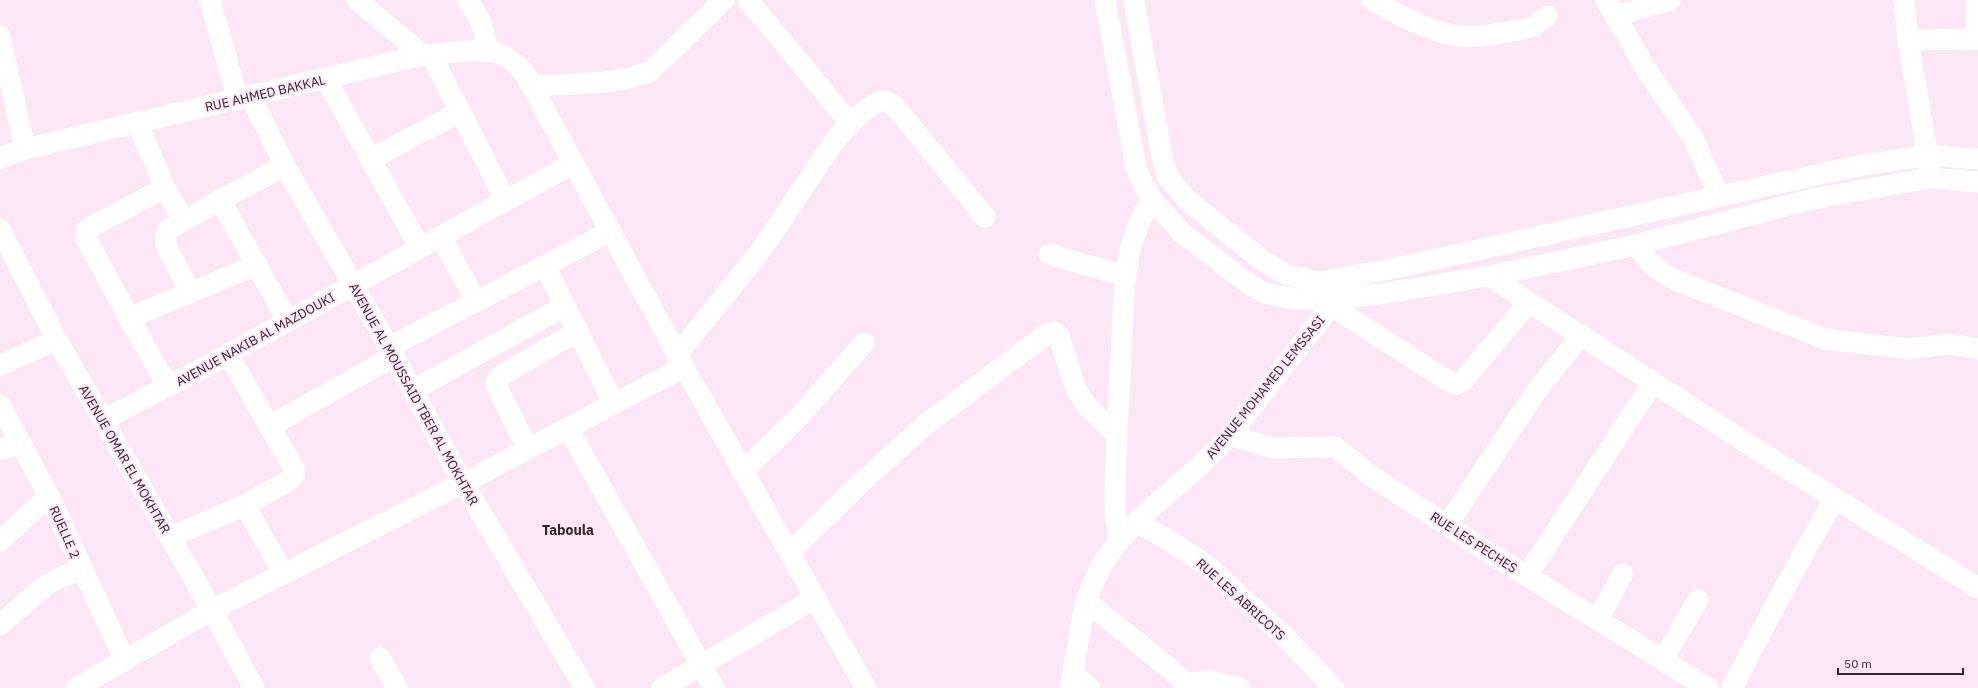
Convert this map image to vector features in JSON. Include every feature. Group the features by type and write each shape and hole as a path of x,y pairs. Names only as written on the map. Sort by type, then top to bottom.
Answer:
{"street":[{"name":"AVENUE AL MOUSSAID TBER AL MOKHTAR","path":"210,0 244,98 354,285 463,483 585,688"},
{"path":"357,0 427,55 460,112 506,201"},
{"path":"466,0 478,15 483,25 488,51"},
{"path":"529,80 618,80 638,76 650,70 724,0"},
{"path":"748,0 850,123"},
{"path":"1105,0 1136,167 1143,184 1152,200 1182,233 1249,284 1264,293 1296,299 1332,295 1381,294 1489,276 1636,245 1812,199 1931,178 1978,182"},
{"path":"1134,0 1162,162 1172,182 1187,200 1274,268 1286,275 1319,282 1332,295 1448,381 1456,384 1463,381 1529,302"},
{"path":"1372,0 1415,21 1459,36 1528,28 1534,26 1547,16"},
{"path":"1671,0 1611,8 1646,69 1692,136 1719,195"},
{"path":"1904,0 1908,40 1929,155 1931,178"},
{"path":"1908,40 1977,39 1977,0"},
{"path":"0,36 25,149"},
{"name":"RUE AHMED BAKKAL","path":"0,158 25,149 427,55 488,51 498,53 509,58 519,66 529,80 742,472 790,552 866,688"},
{"path":"326,78 420,248"},
{"path":"76,688 212,610 463,483 614,404 681,361 750,265 836,139 850,123 877,103 883,100 893,104 985,217"},
{"path":"371,159 460,112"},
{"path":"137,122 165,188 183,220"},
{"path":"1332,295 1593,225 1719,195 1857,166 1929,155 1978,159"},
{"name":"AVENUE NAKIB AL MAZDOUKI","path":"103,420 228,354 574,163"},
{"path":"190,292 165,240 168,230 183,220 285,166"},
{"path":"165,188 92,226 86,231 87,240 168,386"},
{"path":"220,200 288,321"},
{"path":"1120,539 1115,514 1117,435 1125,276 1132,240 1143,212 1152,200"},
{"name":"AVENUE OMAR EL MOKHTAR","path":"0,229 57,340 212,610 254,688"},
{"path":"270,426 476,301 611,231"},
{"path":"441,237 476,301"},
{"path":"1636,245 1649,264 1657,271 1671,278 1825,339 1908,350 1950,344 1978,349"},
{"path":"1049,254 1125,276"},
{"path":"129,318 256,265"},
{"path":"545,266 614,404"},
{"path":"1489,276 1652,382 1978,588"},
{"name":"AVENUE MOHAMED LEMSSASI","path":"1072,680 1086,601 1103,563 1120,539 1216,452 1332,295"},
{"path":"413,390 565,306"},
{"path":"528,449 497,387 497,380 502,375 578,331"},
{"path":"790,552 862,482 925,425 1048,333 1055,332 1059,336 1074,383 1086,405 1117,435"},
{"path":"1447,525 1534,393 1581,335"},
{"path":"0,365 57,340"},
{"path":"742,472 797,419 864,343"},
{"path":"170,537 245,505 287,482 293,476 295,471 228,354"},
{"path":"1527,576 1652,382"},
{"name":"RUELLE 2","path":"0,405 49,496 125,661"},
{"path":"568,428 714,688"},
{"name":"RUE LES PECHES","path":"1230,435 1272,448 1335,447 1373,477 1447,525 1708,688"},
{"path":"0,449 22,444"},
{"path":"0,541 49,496"},
{"path":"1732,688 1786,585 1835,498"},
{"path":"245,505 283,573"},
{"name":"RUE LES ABRICOTS","path":"1137,523 1167,539 1209,567 1279,632 1334,688"},
{"path":"0,625 45,586 55,580 82,569"},
{"path":"1598,619 1623,574"},
{"path":"662,688 816,598"},
{"path":"1663,659 1698,600"},
{"path":"1086,601 1189,686 1211,681 1240,688"},
{"path":"380,658 397,688"},
{"path":"1072,680 1090,688"}],"district":[{"name":"Taboula","path":"568,530"}]}
